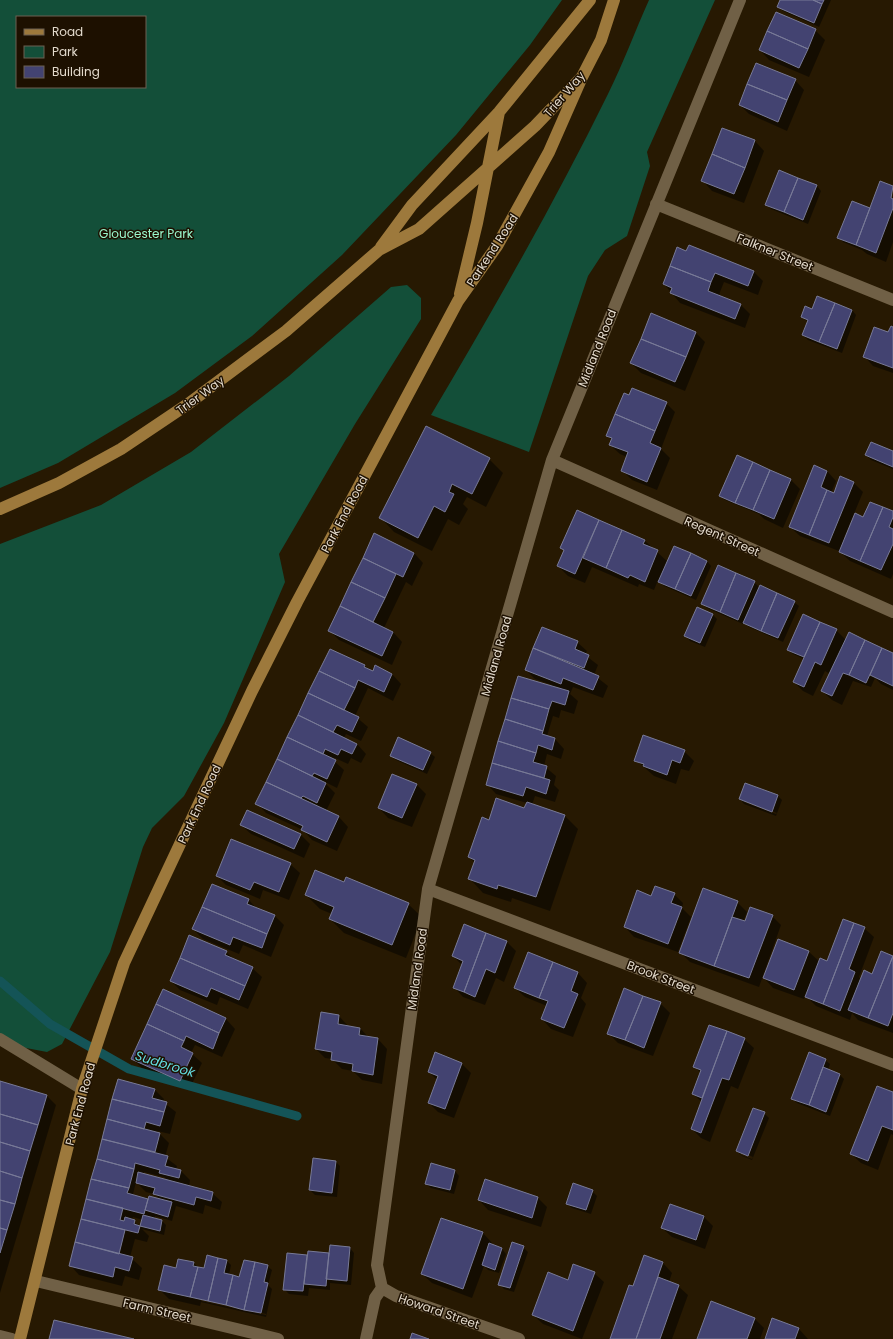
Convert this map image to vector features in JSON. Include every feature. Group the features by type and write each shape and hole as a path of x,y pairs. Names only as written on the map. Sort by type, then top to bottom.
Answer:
{"main road":[{"name":"Trier Way","path":"379,250 412,205 499,112 590,0"},
{"name":"Trier Way","path":"0,509 59,483 121,449 188,404 286,330 379,250 419,229 535,126 582,77 601,40 614,0"},
{"name":"Parkend Road","path":"458,300 497,246 546,158 564,122 582,77"},
{"name":"Trier Way","path":"486,168 499,112"},
{"name":"Parkend Road","path":"458,300 477,223 486,168"},
{"name":"Park End Road","path":"20,1339 36,1281 82,1090 124,963 252,691 297,602 458,300"}],"street":[{"name":"Midland Road","path":"382,1288 377,1265 428,889 552,460 740,0"},
{"name":"Falkner Street","path":"656,204 893,300"},
{"name":"Regent Street","path":"552,460 893,612"},
{"name":"Brook Street","path":"428,889 893,1065"},
{"path":"0,1039 82,1090"},
{"name":"Farm Street","path":"36,1281 278,1339"},
{"path":"366,1339 375,1298 382,1288"},
{"name":"Howard Street","path":"382,1288 396,1296 520,1339"},
{"path":"0,1336 12,1339"}],"green space":[{"name":"Gloucester Park","path":"0,0 562,0 530,45 456,135 342,255 252,336 175,393 58,463 0,488"},
{"path":"649,0 715,0 647,152 650,166 627,236 605,250 588,276 529,452 431,415 545,216 613,83"},
{"path":"407,285 421,298 421,319 355,424 279,554 285,582 224,723 184,796 152,828 143,847 110,952 62,1044 47,1052 0,1043 0,544 101,505 191,452 289,376 391,287"}],"building":[{"path":"780,0 813,0 822,4 814,23 777,7"},
{"path":"813,0 824,0 822,4"},
{"path":"776,12 816,29 808,49 767,31"},
{"path":"767,31 808,49 799,68 759,50"},
{"path":"756,63 796,79 787,100 747,84"},
{"path":"747,84 787,100 778,122 739,105"},
{"path":"722,128 755,140 745,168 712,154"},
{"path":"712,154 745,168 734,194 701,181"},
{"path":"779,170 798,178 784,212 765,205"},
{"path":"798,178 817,185 803,220 784,212"},
{"path":"880,181 893,186 891,198 893,199 893,208 876,253 856,245"},
{"path":"852,201 870,208 856,245 837,238"},
{"path":"689,245 754,271 748,286 715,273 711,282 670,266 677,247 686,251"},
{"path":"670,266 711,282 708,291 741,304 735,319 670,293 672,288 663,284"},
{"path":"817,296 835,303 819,342 802,335 808,320 801,317 805,306 812,309"},
{"path":"835,303 852,310 837,349 819,342"},
{"path":"651,313 696,332 686,357 641,339"},
{"path":"891,326 893,327 893,368 863,357 874,327 888,332"},
{"path":"641,339 686,357 675,382 630,363"},
{"path":"632,388 667,402 655,431 615,414 624,393 629,395"},
{"path":"615,414 655,431 650,443 661,448 647,482 621,471 628,452 609,445 612,438 606,436"},
{"path":"426,426 490,458 472,494 452,484 449,492 454,494 445,512 434,506 418,538 379,518"},
{"path":"871,442 893,451 893,467 865,455"},
{"path":"737,455 753,462 735,503 719,496"},
{"path":"753,462 770,470 753,510 735,503"},
{"path":"814,465 827,471 821,487 827,490 809,535 789,527"},
{"path":"770,470 791,479 774,519 753,510"},
{"path":"840,476 854,482 829,543 809,535 827,490 834,493"},
{"path":"870,502 883,507 860,561 839,552 855,513 863,517"},
{"path":"883,507 893,511 893,517 889,527 893,529 893,544 881,570 860,561"},
{"path":"577,510 599,520 575,574 557,566 564,550 560,548"},
{"path":"599,520 622,530 606,568 583,558"},
{"path":"622,530 645,540 643,544 658,550 645,582 630,575 628,578 606,568"},
{"path":"374,533 414,553 403,577 363,558"},
{"path":"674,546 691,553 675,589 658,582"},
{"path":"691,553 707,561 691,596 675,589"},
{"path":"363,558 396,574 385,598 351,582"},
{"path":"718,565 736,573 720,612 701,604"},
{"path":"736,573 755,581 738,620 720,612"},
{"path":"351,582 385,598 373,622 340,606"},
{"path":"760,585 777,593 761,631 743,623"},
{"path":"777,593 795,601 778,638 761,631"},
{"path":"340,606 393,632 382,656 328,631"},
{"path":"697,607 713,614 700,643 684,636"},
{"path":"803,614 820,622 804,657 787,650"},
{"path":"820,622 837,629 821,665 815,662 804,687 793,682"},
{"path":"542,627 578,641 575,649 589,655 584,668 533,648"},
{"path":"849,632 865,640 849,675 843,673 832,696 821,691"},
{"path":"865,640 882,648 866,683 849,675"},
{"path":"533,648 599,676 593,690 563,678 561,684 525,670"},
{"path":"882,648 893,653 893,686 870,675"},
{"path":"330,649 365,665 364,667 373,671 375,665 392,674 384,692 358,680 355,688 319,671"},
{"path":"319,671 355,688 344,710 308,693"},
{"path":"518,676 569,691 565,705 552,701 549,709 511,698"},
{"path":"308,693 359,717 352,732 337,725 333,732 298,715"},
{"path":"511,698 549,709 543,731 505,719"},
{"path":"298,715 357,744 352,754 341,749 338,755 325,749 323,754 287,737"},
{"path":"505,719 543,731 542,734 555,738 552,750 538,745 536,753 498,741"},
{"path":"643,735 685,750 680,763 672,760 667,775 634,761"},
{"path":"287,737 336,760 327,779 314,773 312,776 277,759"},
{"path":"398,737 431,752 423,770 390,756"},
{"path":"498,741 536,753 533,762 547,766 544,778 492,763"},
{"path":"277,759 326,783 317,803 303,796 301,798 266,782"},
{"path":"492,763 550,780 546,794 526,787 523,796 486,785"},
{"path":"392,774 417,784 402,818 378,808"},
{"path":"266,782 339,816 327,842 301,830 303,826 255,804"},
{"path":"745,783 778,795 772,812 739,799"},
{"path":"496,798 524,808 527,802 565,815 536,897 498,885 497,889 468,879 475,860 468,857 482,817 489,820"},
{"path":"247,810 301,834 294,849 240,825"},
{"path":"231,839 291,863 279,892 254,882 250,890 216,876"},
{"path":"315,870 344,882 346,877 409,903 392,945 329,919 334,907 305,895"},
{"path":"212,884 249,899 247,904 275,915 267,934 202,907"},
{"path":"655,886 675,893 671,903 682,907 668,944 624,927 637,890 651,896"},
{"path":"703,888 738,901 714,966 679,953"},
{"path":"202,907 267,934 262,948 233,937 230,945 192,929"},
{"path":"750,907 773,915 749,978 714,966 732,917 745,921"},
{"path":"843,919 854,923 823,1004 805,997 820,958 827,961"},
{"path":"854,923 865,927 849,969 855,972 840,1011 823,1004"},
{"path":"464,924 486,933 464,992 453,988 463,961 452,956"},
{"path":"486,933 507,941 495,973 486,969 475,997 464,992"},
{"path":"189,935 227,951 225,955 253,967 245,986 180,958"},
{"path":"778,939 809,951 794,990 763,978"},
{"path":"881,951 893,956 868,1018 848,1010 864,970 872,974"},
{"path":"528,952 553,962 539,998 514,988"},
{"path":"893,956 893,1013 888,1026 868,1018"},
{"path":"180,958 245,986 239,1000 211,988 207,997 170,981"},
{"path":"553,962 578,972 571,991 578,994 564,1028 541,1019 548,1001 539,998"},
{"path":"624,988 643,996 625,1040 607,1034"},
{"path":"163,989 226,1018 219,1033 156,1004"},
{"path":"643,996 661,1002 644,1048 625,1040"},
{"path":"156,1004 219,1033 213,1049 186,1036 184,1041 147,1024"},
{"path":"321,1012 339,1015 338,1024 360,1028 359,1035 378,1038 373,1075 352,1071 353,1064 331,1060 332,1052 315,1049"},
{"path":"147,1024 184,1041 181,1047 193,1053 180,1081 131,1059"},
{"path":"709,1025 727,1031 702,1098 692,1094 701,1070 693,1067"},
{"path":"727,1031 745,1038 729,1080 722,1078 701,1133 691,1129"},
{"path":"435,1052 462,1063 445,1109 428,1103 438,1076 428,1072"},
{"path":"809,1052 826,1059 809,1105 791,1099"},
{"path":"823,1067 840,1074 826,1112 809,1105"},
{"path":"118,1079 155,1089 152,1098 167,1102 164,1112 112,1099"},
{"path":"0,1081 47,1095 38,1125 0,1114"},
{"path":"877,1086 893,1092 893,1130 882,1126 868,1161 850,1154"},
{"path":"112,1099 164,1112 160,1126 146,1122 144,1129 107,1119"},
{"path":"753,1108 765,1112 748,1156 736,1151"},
{"path":"0,1114 38,1125 30,1151 0,1142"},
{"path":"107,1119 160,1133 155,1152 102,1139"},
{"path":"102,1139 168,1156 165,1166 181,1170 179,1178 159,1173 160,1170 135,1163 134,1169 97,1159"},
{"path":"0,1142 30,1151 22,1178 0,1171"},
{"path":"313,1158 336,1161 332,1193 309,1190"},
{"path":"97,1159 134,1169 129,1188 91,1179"},
{"path":"431,1163 455,1170 450,1190 425,1184"},
{"path":"0,1171 22,1178 15,1204 0,1200"},
{"path":"138,1172 213,1192 211,1201 196,1197 194,1205 153,1194 155,1188 136,1183"},
{"path":"91,1179 129,1188 127,1193 148,1199 144,1214 86,1199"},
{"path":"485,1179 538,1197 532,1218 478,1200"},
{"path":"573,1183 593,1190 586,1210 566,1204"},
{"path":"149,1196 172,1202 168,1217 145,1210"},
{"path":"86,1199 123,1208 120,1220 124,1221 125,1217 135,1220 134,1224 140,1226 138,1233 81,1219"},
{"path":"0,1200 15,1204 7,1230 0,1228"},
{"path":"670,1204 704,1216 696,1240 661,1228"},
{"path":"143,1215 162,1220 160,1231 140,1226"},
{"path":"441,1218 483,1232 463,1289 421,1274"},
{"path":"81,1219 125,1230 119,1254 75,1242"},
{"path":"0,1228 7,1230 0,1253"},
{"path":"75,1242 133,1257 129,1271 115,1267 113,1277 69,1266"},
{"path":"512,1242 524,1246 510,1288 498,1285"},
{"path":"489,1243 502,1248 495,1270 482,1265"},
{"path":"330,1245 350,1247 347,1281 326,1279"},
{"path":"308,1251 329,1253 326,1286 304,1284"},
{"path":"287,1253 307,1255 303,1291 283,1290"},
{"path":"207,1255 218,1258 208,1301 190,1297 198,1267 204,1268"},
{"path":"644,1255 663,1262 636,1339 610,1339 629,1285 633,1286"},
{"path":"218,1258 227,1260 224,1273 233,1275 226,1305 208,1301"},
{"path":"178,1259 194,1262 193,1266 198,1267 190,1297 158,1290 164,1265 176,1268"},
{"path":"244,1260 255,1262 244,1310 226,1305 233,1275 239,1277"},
{"path":"255,1262 268,1265 264,1282 268,1283 261,1313 244,1310"},
{"path":"573,1264 595,1272 573,1331 532,1315 548,1272 568,1280"},
{"path":"658,1277 679,1285 660,1339 636,1339"},
{"path":"711,1301 755,1318 747,1339 697,1339"},
{"path":"772,1318 799,1328 795,1339 765,1339"},
{"path":"54,1320 134,1339 49,1339"},
{"path":"412,1333 429,1339 410,1339"}],"waterway":[{"name":"Sudbrook","path":"0,981 50,1024 129,1069 297,1116"}]}
